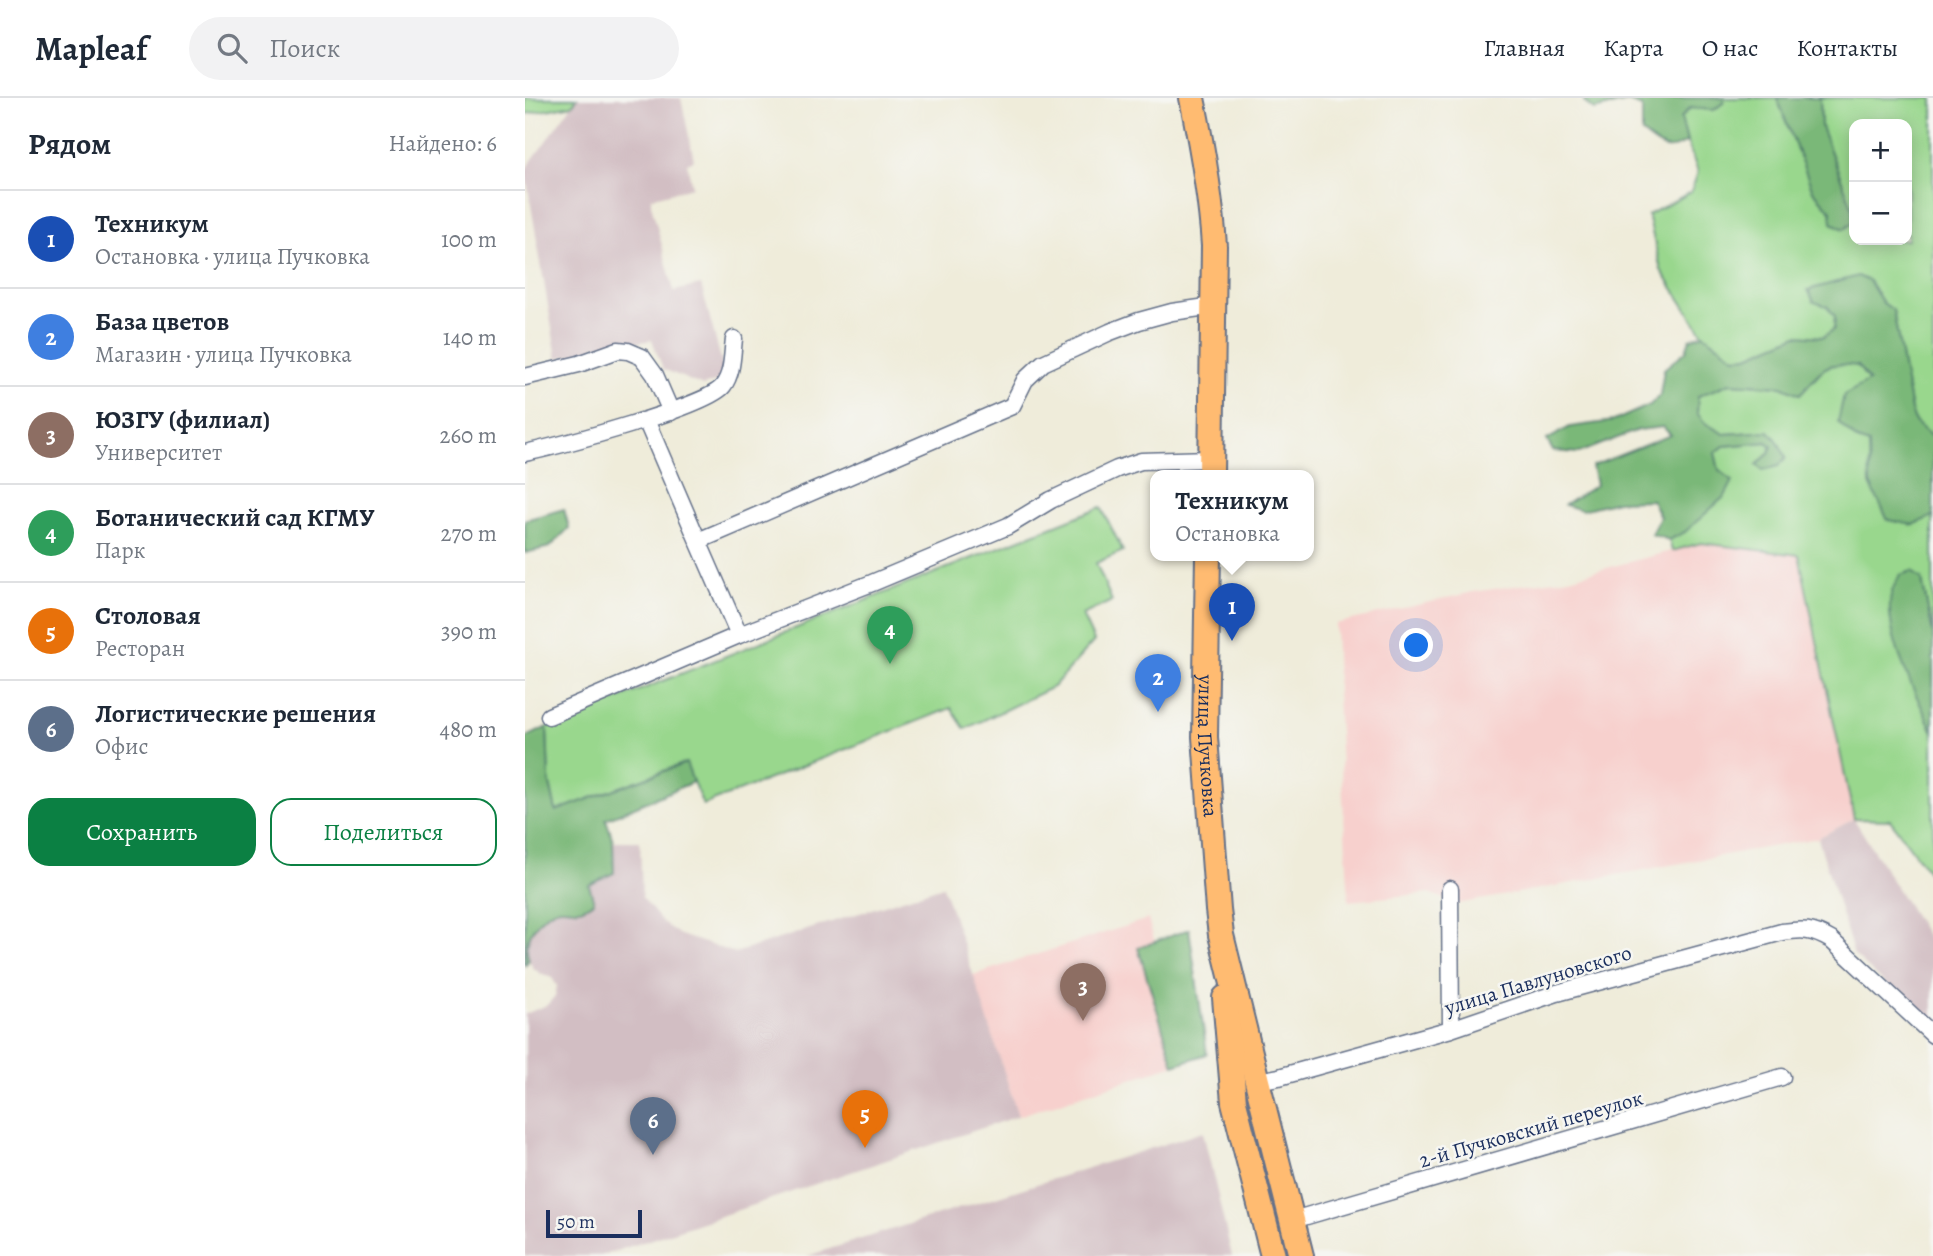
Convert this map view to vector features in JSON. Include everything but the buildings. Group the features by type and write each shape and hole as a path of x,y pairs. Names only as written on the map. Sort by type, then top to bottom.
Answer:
{"main road":[{"path":"1192,98 1212,219 1214,306 1211,467"},
{"name":"улица Пучковка","path":"1208,561 1205,737 1221,935 1247,1073 1293,1220 1301,1256"},
{"name":"улица Пучковка","path":"1247,1073 1234,1102 1273,1256"}],"street":[{"path":"698,541 1012,406 1025,380 1043,363 1099,337 1161,315 1214,306"},
{"path":"525,453 671,412 717,392 723,386 731,366 734,339"},
{"path":"525,377 579,364 618,350 628,351 642,357 655,375 671,412"},
{"path":"646,419 739,635"},
{"path":"549,716 739,635 1008,526 1051,500 1117,469 1141,461 1211,467"},
{"path":"1450,889 1451,1029"},
{"name":"улица Павлуновского","path":"1247,1073 1279,1077 1451,1029 1557,993 1800,929 1817,932 1831,940 1933,1035"},
{"name":"2-й Пучковский переулок","path":"1293,1220 1782,1077"}],"shaded area":[{"path":"577,98 681,98 694,160 687,163 692,187 651,198 651,204 674,291 701,285 726,378 703,386 663,369 652,340 557,358 525,170"},
{"path":"1701,543 1799,555 1854,819 1818,838 1457,904 1430,893 1349,901 1335,624 1473,592 1569,578"},
{"path":"1854,819 1933,946 1933,1028 1854,955 1818,838"},
{"path":"613,841 640,841 642,897 663,923 680,935 735,953 943,886 1018,1116 601,1256 525,1256 525,1014 547,1005 555,996 557,986 552,978 533,968 526,948 529,936 546,915 556,909 579,909 589,885 614,873"},
{"path":"1148,919 1189,1060 1018,1116 973,975"},
{"path":"1203,1132 1232,1256 807,1256"}],"green space":[{"path":"525,98 577,98 572,105 525,114"},
{"path":"1585,98 1724,98 1724,102 1714,110 1690,108 1681,118 1687,142 1668,148 1658,145 1642,133 1642,107 1628,102 1594,110 1584,102"},
{"path":"1724,98 1777,98 1813,191 1831,211 1849,209 1849,245 1912,245 1912,119 1849,119 1849,199 1821,127 1820,98 1933,98 1933,438 1915,422 1911,410 1893,310 1883,303 1869,281 1827,306 1835,316 1834,329 1823,337 1797,335 1748,356 1734,357 1703,334 1661,270 1648,215 1691,192 1698,172 1681,118 1690,108 1714,110 1724,102"},
{"path":"1777,98 1820,98 1821,127 1849,199 1849,226 1844,229 1832,223 1831,211 1813,191"},
{"path":"1858,276 1869,281 1883,303 1893,310 1911,410 1915,422 1933,438 1933,516 1913,525 1888,520 1870,484 1869,444 1857,440 1838,422 1844,395 1869,381 1858,366 1846,364 1824,369 1800,394 1782,386 1730,383 1698,396 1697,413 1705,423 1724,434 1769,431 1786,457 1779,466 1763,470 1757,465 1769,453 1772,446 1767,442 1724,446 1715,453 1719,470 1733,481 1725,496 1685,532 1669,540 1651,534 1660,517 1652,500 1617,501 1582,510 1565,505 1596,485 1592,466 1671,435 1663,427 1638,430 1579,453 1553,451 1547,440 1570,427 1614,421 1650,405 1660,395 1664,369 1686,351 1690,339 1703,334 1735,357 1748,356 1797,335 1823,337 1834,329 1835,316 1827,306 1814,302 1808,290"},
{"path":"1841,363 1858,366 1869,382 1870,484 1913,525 1933,516 1933,634 1922,580 1898,651 1933,732 1933,878 1890,820 1854,819 1799,555 1701,543 1672,551 1669,540 1685,532 1719,470 1715,453 1724,446 1767,442 1772,446 1769,453 1757,465 1779,466 1769,431 1724,434 1705,423 1697,414 1698,396 1730,383 1782,386 1800,394 1824,368"},
{"path":"1101,507 1123,551 1096,563 1112,601 1082,615 1094,641 1053,687 965,729 951,708 703,805 685,763 556,811 549,779 547,727"},
{"path":"564,509 569,528 550,547 525,553 525,520"},
{"path":"1912,571 1922,580 1933,634 1933,732 1903,665 1892,628 1892,590 1900,575"},
{"path":"547,727 549,779 556,811 686,763 693,782 606,819 613,841 614,873 589,885 594,902 581,909 556,909 541,920 532,931 527,949 529,960 525,965 525,738"},
{"path":"1189,929 1207,1054 1174,1065 1138,948"}],"place":[{"name":"Техникум","path":"1232,641"},
{"name":"Ботанический сад КГМУ","path":"890,664"},
{"name":"База цветов","path":"1158,712"},
{"name":"ЮЗГУ (филиал)","path":"1083,1021"},
{"name":"Столовая","path":"865,1148"},
{"name":"Логистические решения","path":"653,1155"}]}
